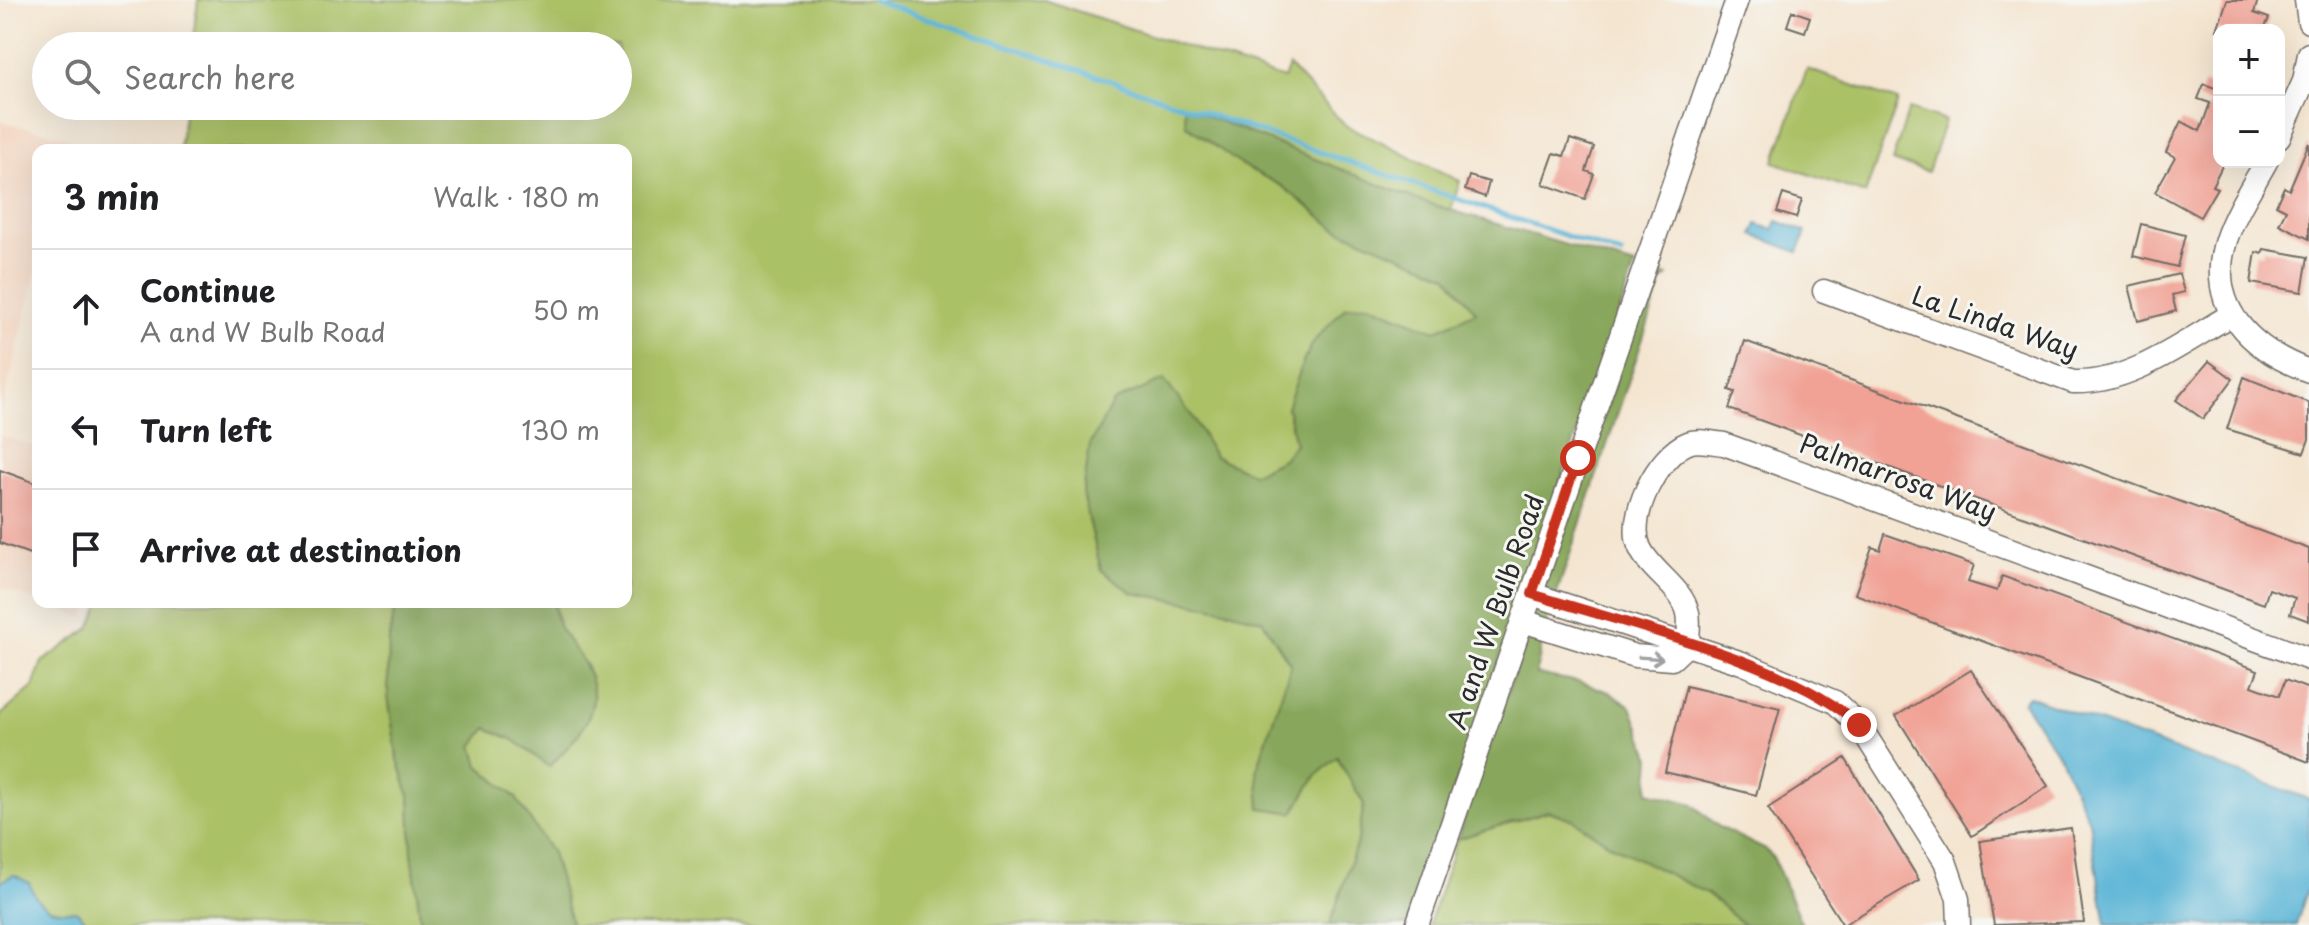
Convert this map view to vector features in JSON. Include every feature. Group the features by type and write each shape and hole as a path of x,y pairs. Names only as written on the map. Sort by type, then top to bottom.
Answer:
{"street":[{"name":"A and W Bulb Road","path":"1417,925 1737,0"},
{"path":"2306,0 2309,22"},
{"path":"2285,124 2304,81 2309,54"},
{"path":"2263,168 2225,242 2223,285 2231,315 2249,339 2268,354 2309,371"},
{"name":"La Linda Way","path":"1824,291 2073,382 2096,383 2118,376 2231,315"},
{"name":"Palmarrosa Way","path":"1688,644 1689,614 1682,598 1639,547 1638,526 1648,485 1661,462 1689,442 1724,444 2309,659"},
{"path":"1532,594 1688,644 1800,685 1835,702 1859,725 1945,861 1958,899 1959,925"},
{"path":"1523,621 1635,656 1672,659 1688,644"},
{"path":"1611,649 1619,622"}],"shaded area":[{"path":"0,121 69,138 68,144 32,144 32,288 0,418"},
{"path":"0,435 32,446 32,599 0,587"},
{"path":"57,608 88,608 84,618"}],"green space":[{"path":"198,0 1044,0 1284,79 1289,66 1345,125 1460,181 1451,210 1240,164 1282,186 1335,228 1447,275 1476,312 1435,331 1369,304 1287,407 1295,444 1283,459 1252,474 1214,456 1192,416 1083,494 1101,570 1262,620 1291,665 1277,711 1293,812 1316,776 1336,756 1364,804 1358,839 1330,925 572,925 516,798 479,766 473,746 487,728 514,740 550,766 588,668 560,631 555,608 632,608 632,144 180,144 183,120 632,120 632,32 194,32"},
{"path":"1807,69 1898,101 1865,194 1774,162"},
{"path":"1184,107 1418,200 1635,266 1407,925 1330,925 1358,839 1364,804 1337,757 1316,776 1293,813 1260,808 1257,769 1291,665 1262,620 1218,608 1133,593 1101,570 1083,494 1090,445 1113,402 1164,380 1192,416 1214,456 1253,474 1283,459 1295,444 1287,407 1304,360 1314,341 1345,307 1369,304 1435,331 1476,312 1447,275 1335,228 1282,186 1240,164 1186,125"},
{"path":"1909,109 1945,121 1928,172 1892,161"},
{"path":"1653,272 1668,276 1662,282 1545,628 1536,674 1579,682 1609,692 1631,707 1651,758 1648,792 1692,804 1719,827 1766,850 1774,859 1802,925 1744,925 1708,894 1609,844 1572,819 1548,811 1457,839"},
{"path":"98,608 395,608 389,638 388,696 397,756 410,798 412,852 421,925 91,925 76,911 46,907 36,898 29,883 14,875 0,882 0,716 33,687 42,662 90,628"},
{"path":"395,608 554,608 559,626 592,682 591,712 584,725 549,767 514,740 487,728 473,746 479,766 516,798 552,853 572,925 421,925 412,852 410,798 397,756 388,696 389,638"},
{"path":"1548,811 1572,819 1609,844 1708,894 1744,925 1429,925 1457,839"}],"water":[{"path":"1777,221 1806,232 1798,252 1753,235 1757,224 1773,230"},
{"path":"2028,696 2309,799 2309,885 2296,925 2106,925 2089,821 2061,759 2023,702"},
{"path":"14,875 29,883 36,898 46,907 76,911 91,925 0,925 0,882"}],"building":[{"path":"2227,0 2258,0 2254,13 2269,18 2266,24 2219,24"},
{"path":"1792,11 1810,17 1805,32 1787,26"},
{"path":"2204,84 2213,87 2213,168 2221,168 2212,186 2217,188 2200,217 2155,192 2175,157 2166,152 2181,121 2200,131 2210,103 2198,99"},
{"path":"1570,139 1594,147 1586,171 1594,174 1585,199 1543,184 1554,153 1564,156"},
{"path":"2309,143 2309,239 2279,224 2286,210 2276,205 2284,187 2289,190"},
{"path":"1469,176 1489,182 1485,197 1465,190"},
{"path":"1783,194 1802,200 1796,218 1777,212"},
{"path":"2141,224 2185,235 2177,267 2133,256"},
{"path":"2264,249 2308,257 2302,292 2251,283 2256,252 2262,254"},
{"path":"2179,274 2184,292 2172,295 2176,311 2138,321 2129,286"},
{"path":"1745,341 2309,549 2309,621 2290,614 2295,598 2269,589 2264,604 1729,409 1735,392 1729,390"},
{"path":"2209,361 2233,379 2203,419 2176,400"},
{"path":"2244,377 2309,403 2309,439 2304,453 2227,429"},
{"path":"0,470 32,482 32,555 0,543"},
{"path":"1885,534 1974,565 1968,582 1997,591 2002,576 2258,670 2252,686 2279,696 2285,680 2309,689 2309,762 1855,594 1872,547 1880,550"},
{"path":"1971,670 2048,786 1972,836 1896,716"},
{"path":"1686,686 1780,708 1756,795 1665,772"},
{"path":"1845,758 1919,880 1843,925 1768,808"},
{"path":"2071,828 2084,922 1994,925 1980,841"}],"waterway":[{"path":"873,0 1622,255"}],"route":[{"path":"1578,458 1532,594 1688,644 1800,685 1835,702 1859,725"}]}
